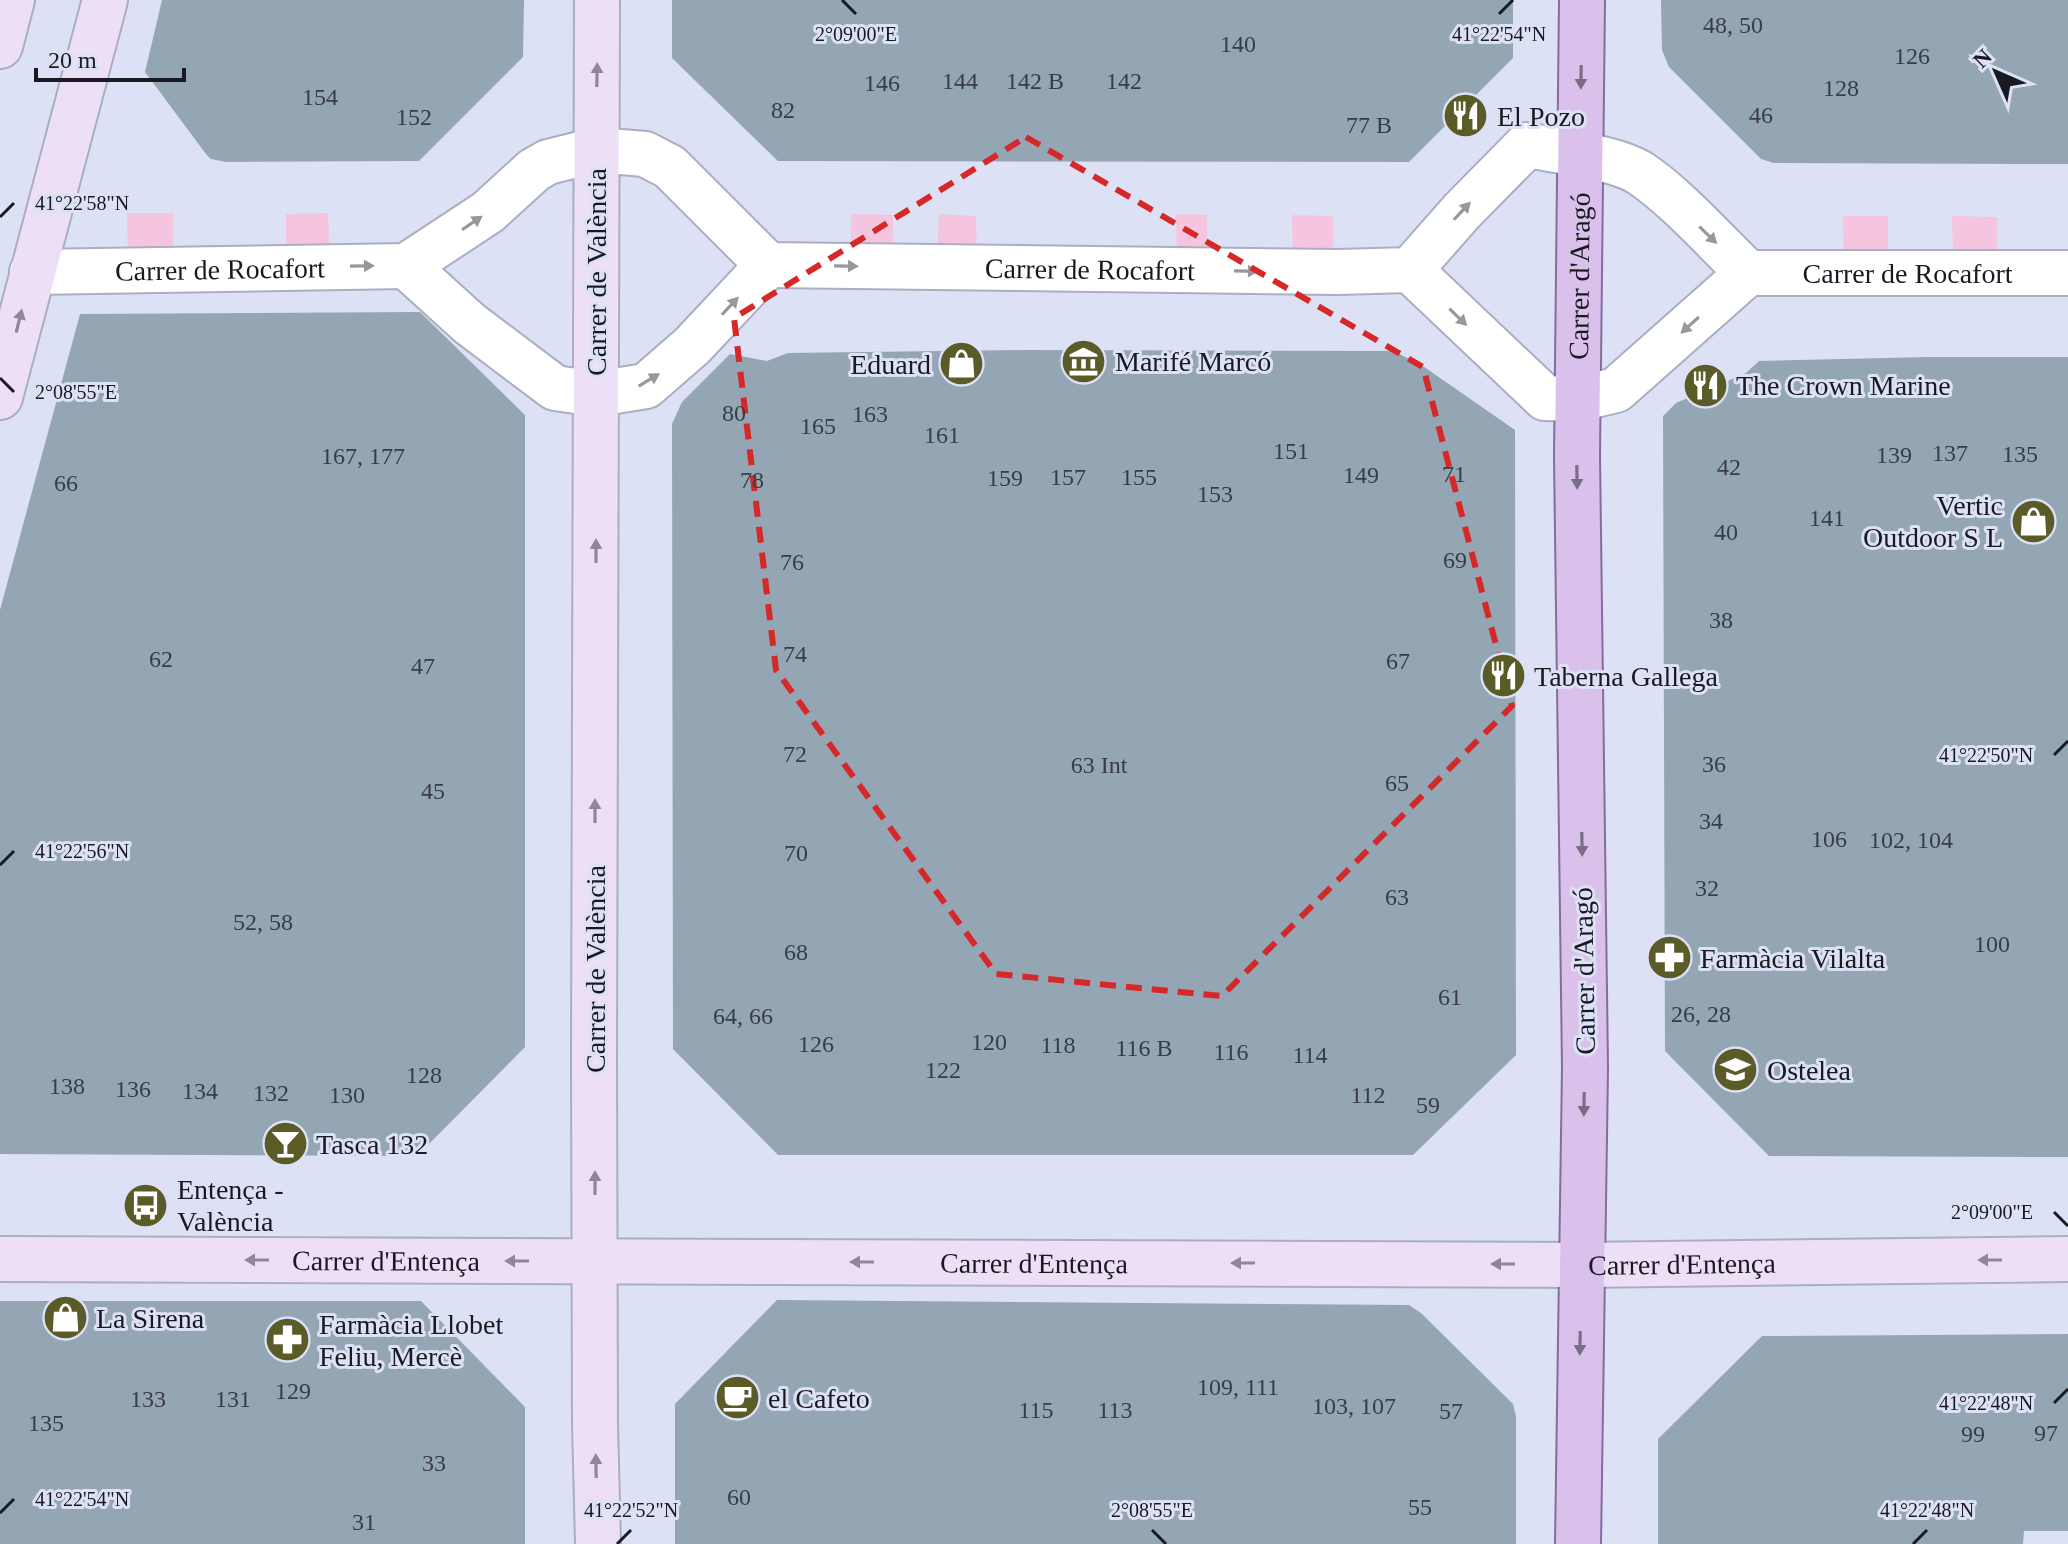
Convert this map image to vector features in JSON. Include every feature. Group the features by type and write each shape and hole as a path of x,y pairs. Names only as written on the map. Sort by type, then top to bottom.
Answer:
{"main road":[{"path":"0,46 12,0"},
{"path":"0,397 16,271 105,0"},
{"name":"Carrer de València","path":"597,0 595,1261 598,1544"},
{"name":"Carrer d'Aragó","path":"1578,1544 1585,1057 1578,399 1582,0"},
{"name":"Carrer d'Entença","path":"0,1259 1581,1265 2068,1259"}],"street":[{"path":"1410,270 1527,145 1580,155"},
{"name":"Carrer de València","path":"406,266 488,212 534,170 548,162 596,150"},
{"path":"596,150 645,154 670,167 768,265"},
{"name":"Carrer d'Aragó","path":"1580,155 1638,172 1668,196 1748,273"},
{"name":"Carrer de Rocafort","path":"768,265 1337,272 1410,270"},
{"name":"Carrer de València","path":"597,394 646,386 692,346 768,265"},
{"name":"Carrer de Rocafort","path":"16,271 406,266"},
{"path":"406,266 470,324 555,388 597,394"},
{"name":"Carrer d'Aragó","path":"1410,270 1545,398 1578,399"},
{"name":"Carrer de Rocafort","path":"1748,273 2068,273"},
{"path":"1578,399 1616,390 1748,273"}],"highlighted area":[{"path":"1026,137 1423,367 1512,706 1222,996 996,974 776,670 734,318"}],"shaded area":[{"path":"127,213 173,213 173,258 128,258"},
{"path":"328,213 330,257 286,257 286,214"},
{"path":"851,214 893,215 893,259 851,259"},
{"path":"939,214 976,216 977,259 937,259"},
{"path":"1176,214 1207,215 1208,259 1177,259"},
{"path":"1292,215 1333,216 1333,260 1293,259"},
{"path":"1843,216 1888,216 1888,260 1844,262"},
{"path":"1952,216 1997,217 1997,260 1953,261"}],"building":[{"path":"162,0 524,0 523,57 419,161 226,162 211,159 206,154 145,72"},
{"path":"672,0 1513,0 1513,58 1409,162 778,161 672,58"},
{"path":"1661,0 2068,0 2068,164 1774,163 1761,159 1669,67 1662,50"},
{"path":"420,312 525,415 525,1047 417,1156 0,1154 0,610 80,314"},
{"path":"1393,351 1420,364 1515,430 1516,1055 1413,1155 778,1155 673,1049 672,424 682,402 730,354 767,361 788,353"},
{"path":"2068,357 2068,1157 1769,1156 1665,1051 1663,416 1676,403 1746,373 1759,361"},
{"path":"777,1300 1409,1305 1421,1313 1513,1404 1516,1417 1516,1544 675,1544 675,1404"},
{"path":"0,1301 421,1301 525,1407 525,1544 0,1544"},
{"path":"2068,1334 2068,1531 2024,1531 2023,1544 1658,1544 1658,1439 1762,1336"}],"place":[{"name":"El Pozo","path":"1466,116"},
{"name":"Marifé Marcó","path":"1084,361"},
{"name":"Eduard","path":"962,364"},
{"name":"The Crown Marine","path":"1705,385"},
{"name":"Vertic Outdoor S L","path":"2034,521"},
{"name":"Taberna Gallega","path":"1503,676"},
{"name":"Farmàcia Vilalta","path":"1669,958"},
{"name":"Ostelea","path":"1736,1070"},
{"name":"Tasca 132","path":"285,1144"},
{"name":"Entença - València","path":"146,1205"},
{"name":"La Sirena","path":"65,1318"},
{"name":"Farmàcia Llobet Feliu, Mercè","path":"288,1340"},
{"name":"el Cafeto","path":"737,1398"}]}
